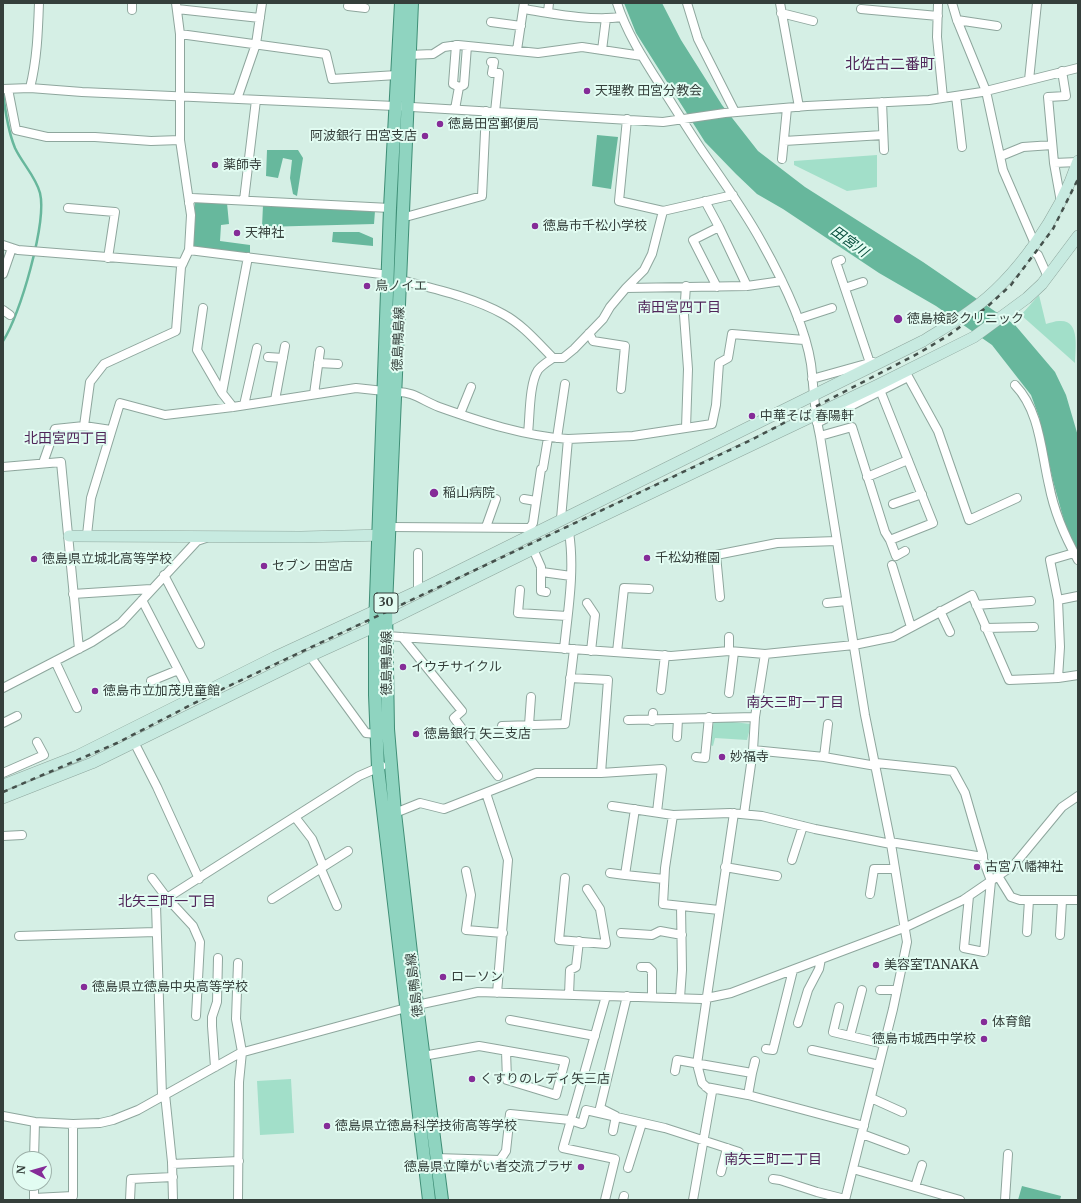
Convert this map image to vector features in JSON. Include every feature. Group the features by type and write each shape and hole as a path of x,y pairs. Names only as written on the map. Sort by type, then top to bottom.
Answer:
{"main road":[{"name":"徳島鴨島線","path":"386,532 384,391 390,208 400,3"},
{"name":"徳島鴨島線","path":"412,3 396,392 381,609 376,734 378,768 405,1009 429,1200"},
{"name":"徳島鴨島線","path":"381,624 387,636 388,729 395,813 417,1005 442,1200"}],"street":[{"path":"30,88 38,41 39,3"},
{"path":"237,99 256,44 262,3"},
{"path":"548,12 549,3"},
{"path":"617,3 622,17 642,56 762,241 782,281 798,319 811,363 816,418 838,541 846,601 865,715 876,764 906,927 907,942 905,958 845,1199 773,1179"},
{"path":"687,3 698,39 735,112"},
{"path":"780,3 799,107"},
{"path":"952,3 956,20 986,91 1003,170 1032,247 1038,255 1048,277"},
{"path":"1029,80 1037,3"},
{"path":"938,4 939,71 943,98"},
{"path":"84,426 90,382 104,364 176,331 183,264 189,250 191,215 180,140 180,34 177,6 195,7 260,18"},
{"path":"517,50 524,6 548,12 606,18 622,17"},
{"path":"348,8 365,8"},
{"path":"862,9 938,16"},
{"path":"781,13 813,21"},
{"path":"602,50 606,18"},
{"path":"956,20 997,26"},
{"path":"491,22 521,26"},
{"path":"180,34 326,54 332,79 397,75"},
{"path":"409,55 433,54 444,47 456,45 538,53 582,47 642,56"},
{"path":"456,45 453,84 458,86 464,86 467,46"},
{"path":"491,62 494,62 492,73 499,73 495,112"},
{"path":"180,140 151,141 47,137 16,130 6,89 30,88 396,106 664,122 735,112 943,98 986,91 1078,68"},
{"path":"1061,203 1054,164 1048,97 1066,96 1062,72"},
{"path":"455,109 458,86"},
{"path":"956,96 962,147"},
{"path":"244,200 256,100"},
{"path":"882,102 884,150"},
{"path":"782,159 787,108"},
{"path":"403,215 409,216 482,196 486,111"},
{"path":"628,120 619,201 663,211 733,195"},
{"path":"784,141 883,136"},
{"path":"1001,156 1023,148 1052,145"},
{"path":"3,785 77,756 275,657 418,592 532,531 560,519 923,341 970,311 988,296 1016,267 1032,247 1061,203 1078,162 1054,164"},
{"path":"189,203 192,198 390,208"},
{"path":"705,201 747,286"},
{"path":"68,208 115,212 108,258"},
{"path":"528,433 533,382 537,371 553,358 563,358 604,319 610,307 644,270 652,254 663,211"},
{"path":"717,286 693,240 719,227"},
{"path":"3,798 92,763 533,549 879,389 974,337 1027,298 1048,277 1078,236"},
{"path":"3,246 108,258 183,264"},
{"path":"3,274 12,248"},
{"path":"189,250 389,275"},
{"path":"222,393 248,257"},
{"path":"841,260 836,262 870,363"},
{"path":"401,280 473,302 504,314 522,327 553,358"},
{"path":"626,288 747,286 782,281"},
{"path":"844,288 863,282"},
{"path":"686,286 684,315 688,369 686,428"},
{"path":"203,308 197,350 222,393 233,407"},
{"path":"798,319 832,308"},
{"path":"589,333 593,341 625,346 621,389"},
{"path":"396,392 405,392 432,405 548,438 568,439 633,436 712,424 716,405 719,363 728,358 732,334 804,340"},
{"path":"275,400 285,346"},
{"path":"244,405 257,348"},
{"path":"314,394 320,351"},
{"path":"268,357 283,358"},
{"path":"812,379 870,363 883,361"},
{"path":"318,363 338,364"},
{"path":"907,374 938,431 969,520 1017,498"},
{"path":"557,438 565,384"},
{"path":"1014,384 1020,390 1030,409 1040,435 1049,486 1058,515 1076,556 1050,560 1058,600 1060,647 1058,678"},
{"path":"460,414 471,387"},
{"path":"87,536 91,498 120,403 165,415 233,407 356,388 384,391"},
{"path":"879,389 933,523 890,540"},
{"path":"43,463 55,429 84,426 111,430"},
{"path":"820,436 852,427 885,532 890,540 896,556 905,552"},
{"path":"532,531 541,469 543,468 548,438"},
{"path":"560,519 568,439"},
{"path":"867,477 908,460"},
{"path":"3,467 61,462 79,648"},
{"path":"893,504 922,494"},
{"path":"486,528 496,499"},
{"path":"524,499 536,501"},
{"path":"69,536 208,536 486,528 532,531"},
{"path":"564,649 571,576 572,552 569,532"},
{"path":"3,688 79,648 121,623 197,541 208,536"},
{"path":"720,597 716,555 777,543 838,541"},
{"path":"533,549 542,572 542,591 546,592"},
{"path":"418,553 418,592"},
{"path":"892,565 911,627"},
{"path":"542,572 571,576"},
{"path":"164,575 200,644"},
{"path":"617,652 624,588 649,589"},
{"path":"73,594 151,589"},
{"path":"520,590 518,614 567,616"},
{"path":"387,636 665,655 695,655 732,651 765,654 854,645 893,637 972,595 985,628 1009,680 1058,678 1078,675"},
{"path":"1058,600 1078,596"},
{"path":"142,600 186,683"},
{"path":"827,603 846,601"},
{"path":"976,605 1031,601"},
{"path":"587,603 595,615 591,651"},
{"path":"940,611 950,632"},
{"path":"985,628 1034,627"},
{"path":"402,637 462,711 454,718 498,776"},
{"path":"729,637 732,651 729,693"},
{"path":"501,735 502,726 565,724 574,649"},
{"path":"744,814 753,750 755,717 765,654"},
{"path":"662,690 665,655"},
{"path":"310,656 366,733 376,734"},
{"path":"55,661 77,708"},
{"path":"150,681 178,670"},
{"path":"570,678 608,680 601,773"},
{"path":"529,725 531,697"},
{"path":"3,723 17,716"},
{"path":"628,720 652,717 678,719 755,717"},
{"path":"696,757 705,758 709,717"},
{"path":"677,737 678,719"},
{"path":"824,758 828,724"},
{"path":"3,773 44,755 37,742"},
{"path":"134,742 164,801 199,879"},
{"path":"753,750 953,771 965,793 983,857 995,878 1011,897 1029,900 1078,900"},
{"path":"173,1200 172,1164 163,1095 156,905 359,776 390,763"},
{"path":"395,813 420,803 444,809 536,773 601,773 662,769 657,812"},
{"path":"486,793 508,860 497,993"},
{"path":"3,1116 34,1122 73,1124 100,1123 113,1120 138,1110 242,1052 417,1005 478,992 680,998 706,998 731,993 906,927 969,896 1014,865 1062,807 1078,796"},
{"path":"612,806 673,815 734,813 762,816 803,826 890,843 983,857"},
{"path":"625,875 635,809"},
{"path":"693,1200 712,1092 702,1083 697,1064 734,813"},
{"path":"673,815 664,879 663,904 719,910"},
{"path":"295,817 312,839 337,906"},
{"path":"792,860 803,826"},
{"path":"3,836 22,836"},
{"path":"272,899 348,851"},
{"path":"725,867 777,876"},
{"path":"870,894 871,868 895,869"},
{"path":"466,871 471,895 466,930 503,933"},
{"path":"610,872 664,879"},
{"path":"152,878 167,898 193,926 200,942 196,1016"},
{"path":"565,878 559,940 606,944 600,909 587,889"},
{"path":"969,896 964,948 984,952 995,878"},
{"path":"1027,932 1029,900"},
{"path":"1060,934 1062,901"},
{"path":"680,998 682,935 681,906"},
{"path":"621,933 652,935 660,931 682,935"},
{"path":"19,936 156,932"},
{"path":"569,995 570,970 576,967 578,941"},
{"path":"215,1067 212,1017 217,1002 218,958"},
{"path":"798,1023 808,990 819,969 821,959"},
{"path":"238,962 236,1019 242,1052 239,1082 238,1200"},
{"path":"641,967 648,967 652,971 652,997"},
{"path":"766,1049 773,1050 793,970"},
{"path":"850,1036 862,990"},
{"path":"880,990 897,990"},
{"path":"605,1200 615,1159 563,1148 606,996"},
{"path":"616,1116 600,1108 627,996"},
{"path":"839,1007 833,1032 884,1044"},
{"path":"510,1020 595,1036"},
{"path":"424,1056 479,1046 506,1051 565,1062 556,1095 508,1080 506,1051"},
{"path":"812,1050 879,1065"},
{"path":"675,1071 677,1060 752,1073"},
{"path":"748,1095 755,1061"},
{"path":"706,1087 748,1095 863,1130 905,1150"},
{"path":"871,1098 902,1112"},
{"path":"436,1158 500,1160 506,1151 510,1114 570,1120 582,1124 586,1110 642,1123 739,1152"},
{"path":"613,1131 616,1116"},
{"path":"34,1122 34,1151"},
{"path":"628,1168 642,1123"},
{"path":"34,1199 73,1196 73,1124"},
{"path":"721,1172 727,1148"},
{"path":"1005,1200 1008,1154"},
{"path":"172,1164 239,1161"},
{"path":"915,1187 922,1165"},
{"path":"853,1169 955,1199"},
{"path":"130,1200 130,1179 172,1177"}],"shaded area":[{"path":"267,150 298,150 303,158 297,196 293,194 290,178 292,160 283,158 278,178 266,176"},
{"path":"877,155 877,187 847,191 794,165 794,161"},
{"path":"195,203 227,203 229,224 221,225 220,241 250,245 250,256 191,247"},
{"path":"263,205 375,211 374,224 262,227"},
{"path":"333,232 359,232 373,238 373,246 332,242"},
{"path":"1039,295 1046,324 1057,321 1066,322 1071,325 1074,330 1076,343 1075,363 1021,315"},
{"path":"714,720 751,724 747,740 715,738 713,746 710,745"},
{"path":"291,1079 294,1133 260,1135 257,1081"}],"water":[{"name":"田宮川","path":"624,3 662,3 681,40 722,105 758,151 805,187 923,262 1015,325 1055,372 1066,395 1078,436 1078,553 1070,542 1053,481 1039,417 1031,395 992,345 936,306 879,273 783,209 757,194 705,142 636,33"},
{"path":"597,135 618,137 611,189 592,186"},
{"path":"1022,1186 1061,1196 1060,1200 1018,1200"}],"waterway":[{"path":"3,92 10,135 18,154 38,187 41,207 40,225 36,246 24,291 10,329 3,341"}],"railway":[{"path":"3,792 117,743 214,693 751,440 919,353 949,335 987,307 1011,285 1053,229 1078,179"}],"place":[{"name":"天理教 田宮分教会","path":"587,91"},
{"name":"徳島田宮郵便局","path":"440,124"},
{"name":"阿波銀行 田宮支店","path":"425,136"},
{"name":"薬師寺","path":"215,165"},
{"name":"徳島市千松小学校","path":"535,226"},
{"name":"天神社","path":"237,233"},
{"name":"鳥ノイエ","path":"367,286"},
{"name":"徳島検診クリニック","path":"898,319"},
{"name":"中華そば 春陽軒","path":"752,416"},
{"name":"稲山病院","path":"434,493"},
{"name":"千松幼稚園","path":"647,558"},
{"name":"徳島県立城北高等学校","path":"34,559"},
{"name":"セブン 田宮店","path":"264,566"},
{"name":"イウチサイクル","path":"403,667"},
{"name":"徳島市立加茂児童館","path":"95,691"},
{"name":"徳島銀行 矢三支店","path":"416,734"},
{"name":"妙福寺","path":"722,757"},
{"name":"古宮八幡神社","path":"977,867"},
{"name":"美容室TANAKA","path":"876,965"},
{"name":"ローソン","path":"443,977"},
{"name":"徳島県立徳島中央高等学校","path":"84,987"},
{"name":"体育館","path":"984,1022"},
{"name":"徳島市城西中学校","path":"984,1039"},
{"name":"くすりのレディ矢三店","path":"472,1079"},
{"name":"徳島県立徳島科学技術高等学校","path":"327,1126"},
{"name":"徳島県立障がい者交流プラザ","path":"581,1167"}],"district":[{"name":"北佐古二番町","path":"890,65"},
{"name":"南田宮四丁目","path":"679,308"},
{"name":"北田宮四丁目","path":"66,439"},
{"name":"南矢三町一丁目","path":"795,703"},
{"name":"北矢三町一丁目","path":"167,902"},
{"name":"南矢三町二丁目","path":"773,1160"}]}
